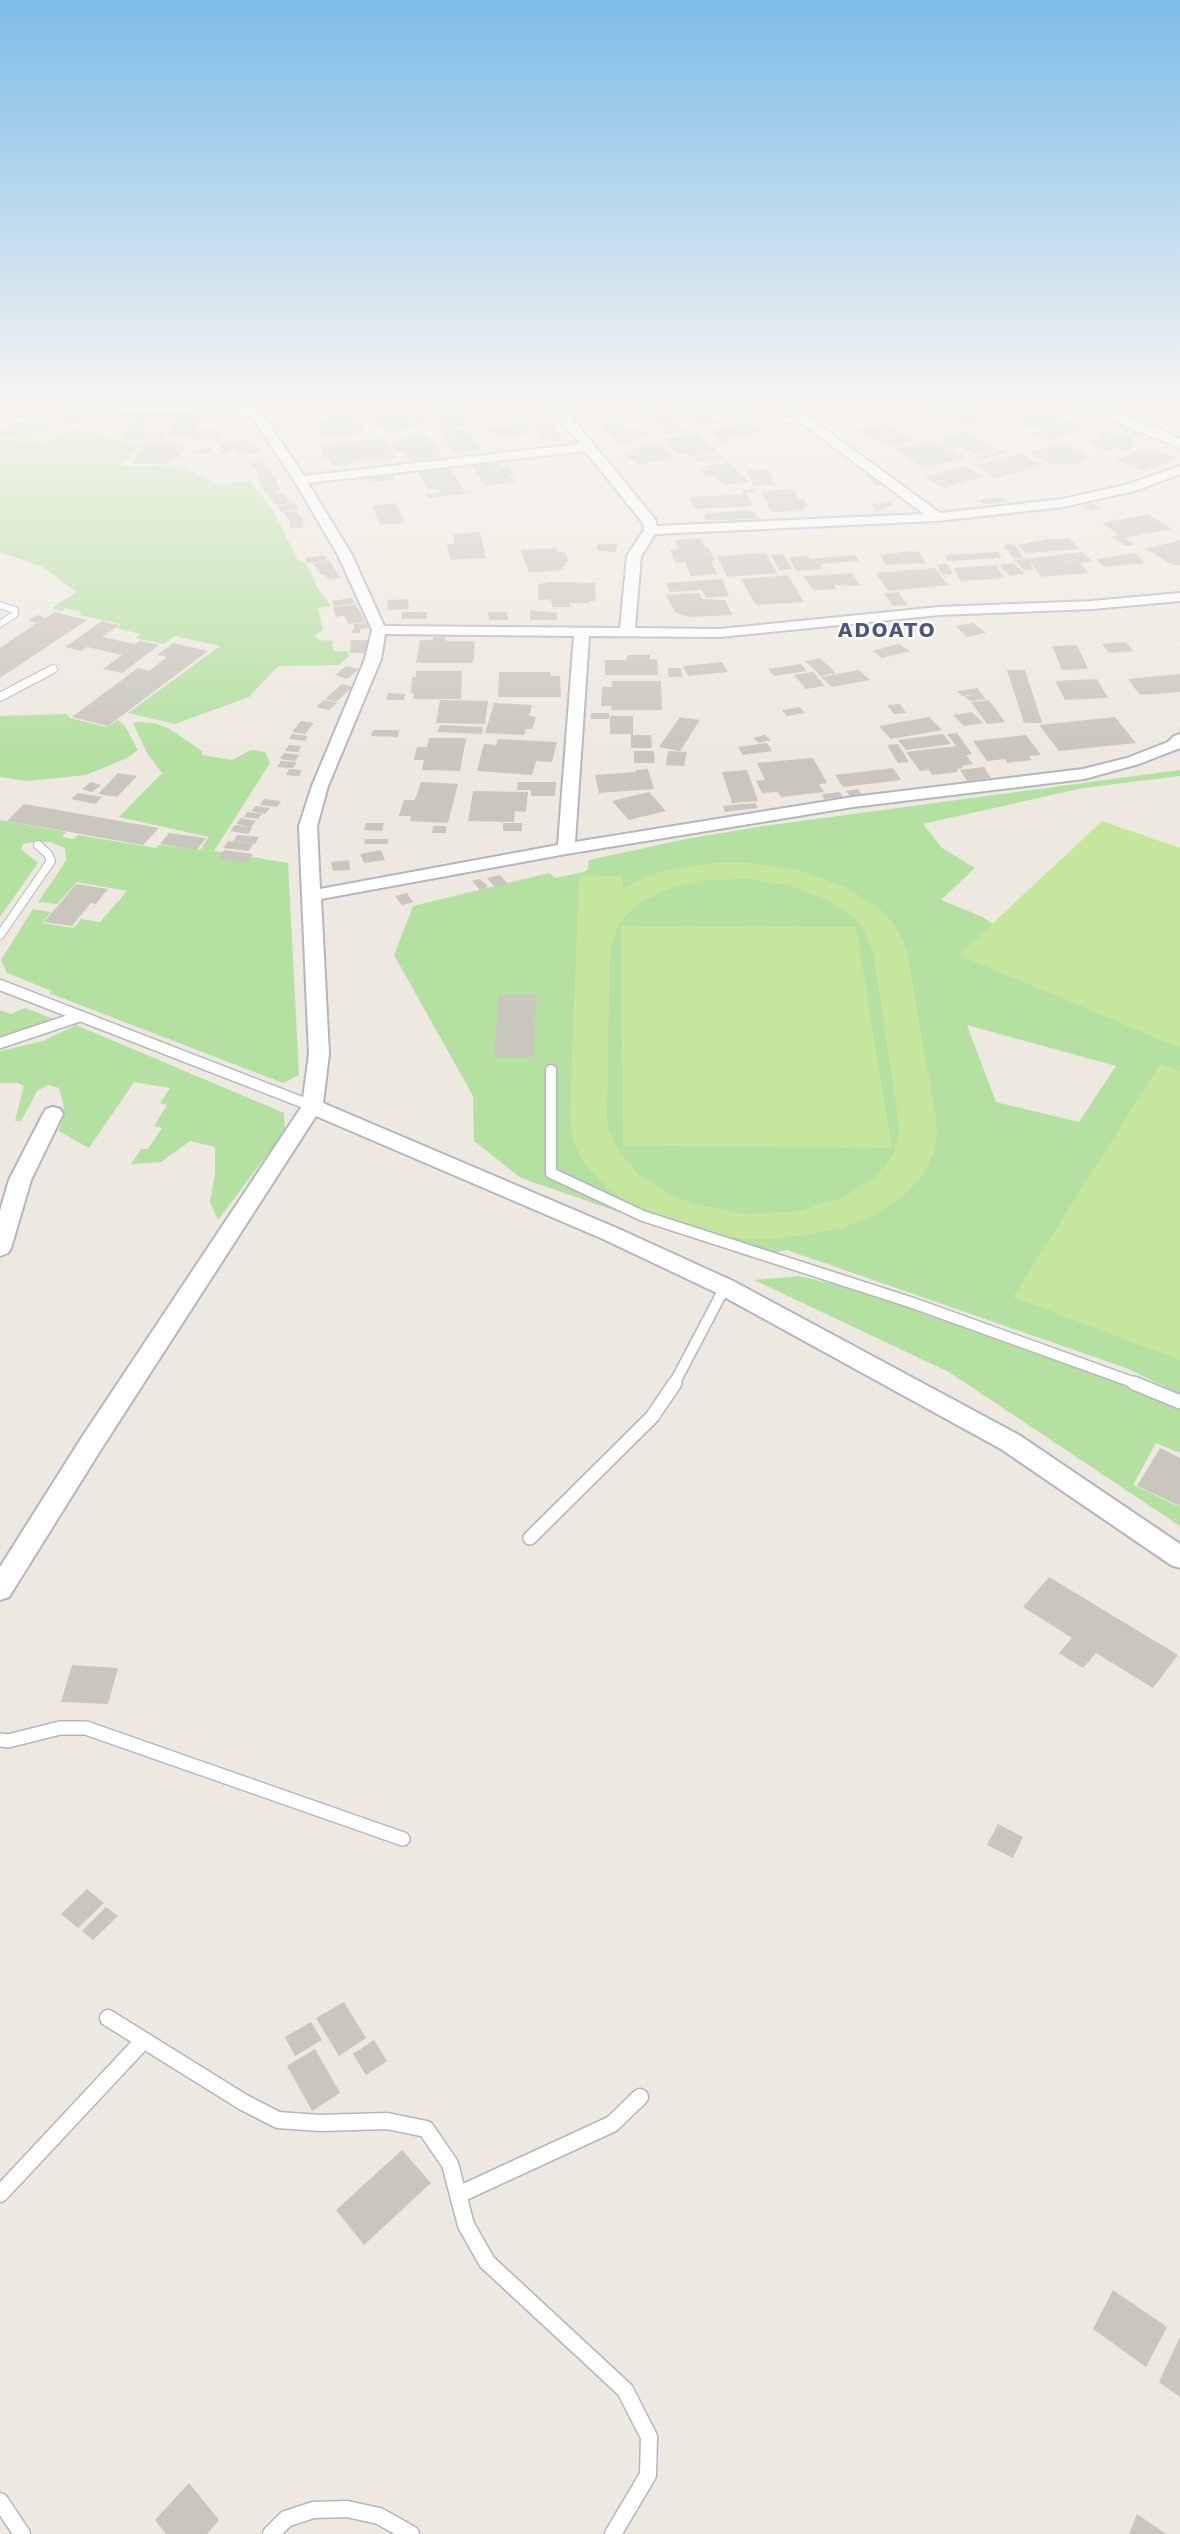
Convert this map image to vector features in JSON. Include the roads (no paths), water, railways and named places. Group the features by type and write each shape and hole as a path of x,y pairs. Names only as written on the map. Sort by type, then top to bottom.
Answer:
{"street":[{"path":"0,1589 91,1444 312,1106 320,1054 317,962 310,896 308,826 320,786 373,659 379,630 345,555 323,518"},
{"path":"627,633 634,556 651,530 647,518"},
{"path":"651,530 931,518"},
{"path":"379,630 582,633 750,631 939,611 1092,605 1180,597"},
{"path":"566,849 582,633"},
{"path":"310,896 566,849 854,802 1084,774 1133,761 1174,745 1180,739"},
{"path":"312,1106 611,1234 725,1287 1010,1442 1180,1558"},
{"path":"0,1248 20,1180 53,1114"}],"lane":[{"path":"0,605 15,610 15,614 0,624"},
{"path":"0,698 53,669"},
{"path":"0,935 51,861 48,854 38,845"},
{"path":"0,985 312,1106"},
{"path":"0,1043 81,1016"},
{"path":"550,1070 551,1173 643,1216 913,1303 1151,1389 1180,1402"},
{"path":"530,1538 652,1417 670,1392 725,1287"},
{"path":"0,1740 8,1741 60,1728 86,1728 403,1839"},
{"path":"108,2018 243,2102 278,2120 320,2123 387,2121 426,2129 450,2164 466,2225 487,2262 625,2390 649,2437 648,2475 613,2534"},
{"path":"0,2194 143,2041"},
{"path":"458,2195 612,2124 640,2097"},
{"path":"0,2501 22,2534"},
{"path":"271,2534 286,2519 313,2510 347,2509 380,2516 411,2534"}],"district":[{"name":"ADOATO","path":"887,631"}]}
